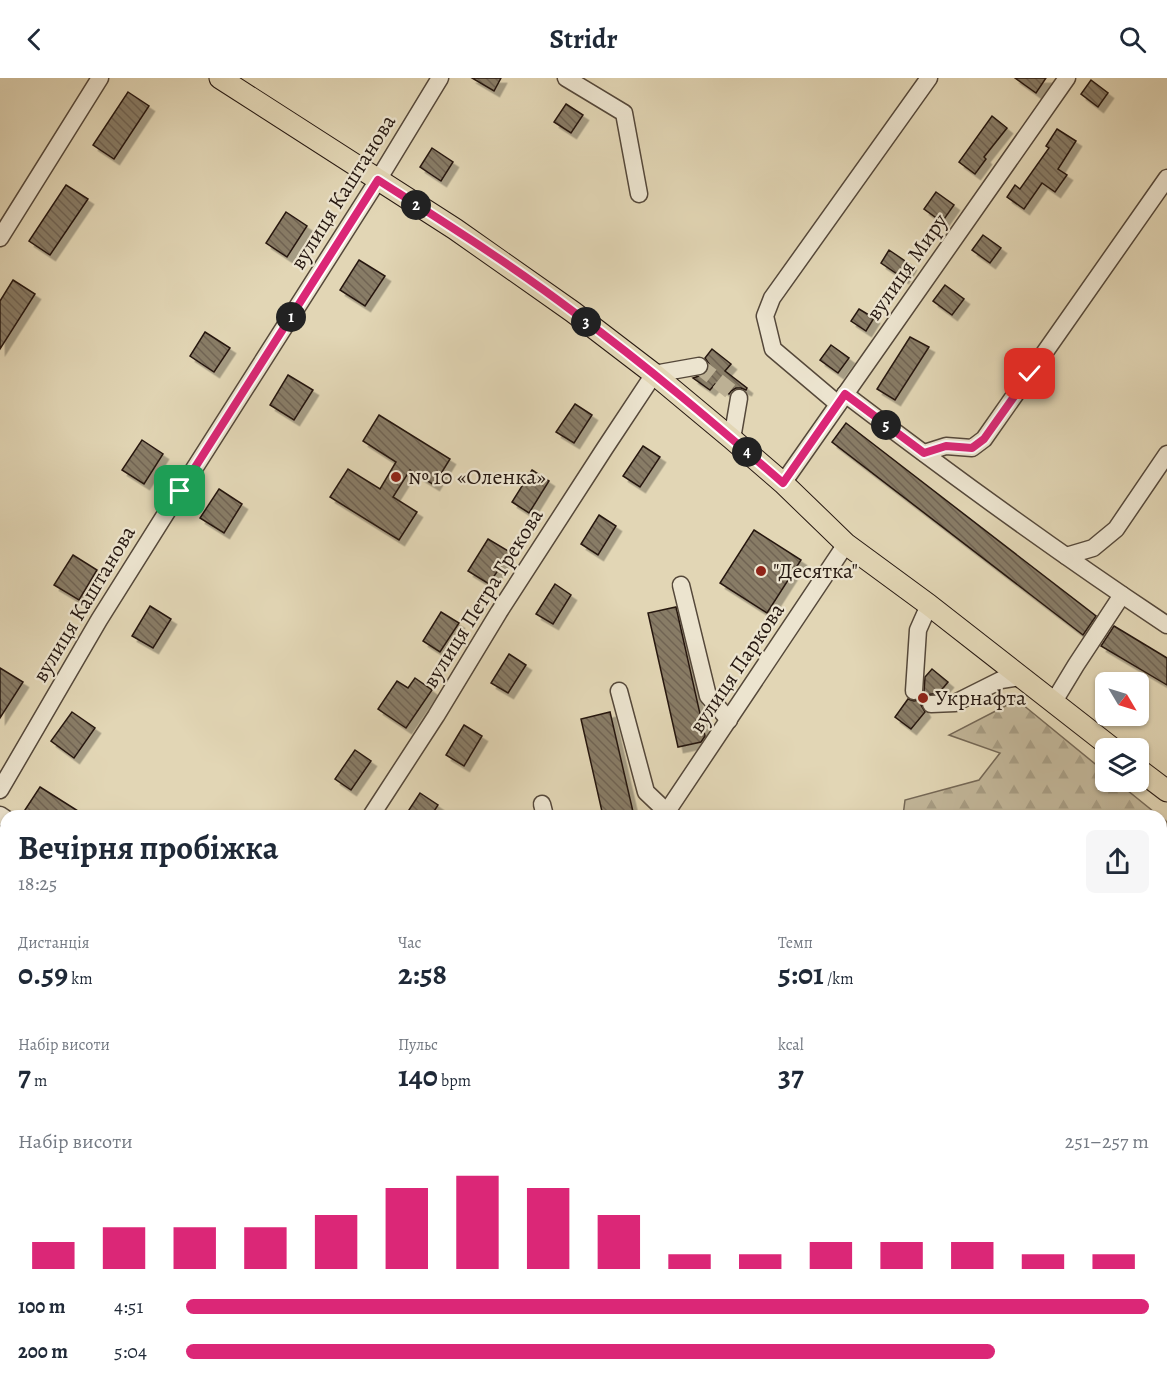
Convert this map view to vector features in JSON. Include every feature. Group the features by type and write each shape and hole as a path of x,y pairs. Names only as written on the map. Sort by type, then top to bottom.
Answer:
{"main road":[{"path":"219,78 455,229 573,312 654,374 732,439 783,483 846,544 1099,738"},
{"path":"1149,777 1167,791"}],"street":[{"path":"0,238 100,78"},
{"name":"вулиця Каштанова","path":"0,790 99,620 378,180 440,78"},
{"path":"566,78 624,113 639,194"},
{"path":"929,78 772,298 765,316 773,349 841,399 924,453 1066,556 1167,625"},
{"name":"вулиця Миру","path":"783,483 1067,78"},
{"path":"924,453 946,446 972,448 984,439 1167,178"},
{"path":"654,374 699,366"},
{"name":"вулиця Петра Грекова","path":"375,810 436,716 499,612 654,374"},
{"path":"732,439 739,398"},
{"path":"1066,556 1093,548 1116,529 1167,454"},
{"name":"вулиця Паркова","path":"669,810 846,544"},
{"path":"681,585 708,696 729,720"},
{"path":"1053,702 1122,595"},
{"path":"914,691 918,630 928,605"},
{"path":"931,704 955,703 1001,680 1022,677"},
{"path":"619,691 646,792 662,810"}],"green space":[{"path":"1017,700 1095,764 1095,792 1129,792 1152,810 904,810 905,800 979,780 1000,753 949,735"}],"building":[{"path":"472,78 501,78 494,91"},
{"path":"1015,78 1046,78 1036,93"},
{"path":"1091,80 1108,93 1098,107 1081,94"},
{"path":"128,92 149,106 114,159 93,145"},
{"path":"566,104 583,115 571,133 554,122"},
{"path":"992,116 1007,128 984,157 986,159 975,174 959,162"},
{"path":"1057,129 1076,141 1058,169 1067,175 1055,192 1042,183 1024,209 1007,197 1015,185 1020,189 1049,148 1046,146"},
{"path":"432,148 453,162 441,181 420,167"},
{"path":"66,185 88,199 50,255 29,241"},
{"path":"936,192 954,205 942,222 924,209"},
{"path":"286,212 307,226 287,257 266,243"},
{"path":"983,235 1001,248 990,263 972,250"},
{"path":"889,250 911,265 903,278 881,263"},
{"path":"359,260 385,276 365,306 340,290"},
{"path":"13,280 35,294 0,349 0,301"},
{"path":"945,285 964,299 952,315 933,301"},
{"path":"859,309 874,318 866,331 851,321"},
{"path":"205,332 230,348 214,372 190,356"},
{"path":"910,337 929,347 895,400 877,389"},
{"path":"831,345 849,358 838,373 820,360"},
{"path":"712,349 731,364 725,371 747,388 746,390 736,388 729,394 715,384 710,390 693,378 709,370 709,364 705,358"},
{"path":"288,375 313,390 294,420 270,405"},
{"path":"575,404 592,415 574,443 556,432"},
{"path":"379,415 450,459 434,485 410,470 393,497 417,512 399,540 330,497 348,469 380,489 396,462 363,441"},
{"path":"846,423 1096,616 1083,635 832,442"},
{"path":"142,440 163,454 144,484 122,470"},
{"path":"643,446 660,457 640,487 623,476"},
{"path":"532,470 549,481 529,513 512,502"},
{"path":"219,489 242,504 224,533 200,518"},
{"path":"599,515 616,526 598,555 581,544"},
{"name":"\"Десятка\"","path":"754,530 801,560 767,613 720,583"},
{"path":"488,539 510,552 489,584 468,571"},
{"path":"73,555 97,570 79,600 54,585"},
{"path":"555,584 571,595 553,624 536,614"},
{"path":"150,606 171,619 153,648 132,636"},
{"path":"676,607 705,736 701,742 678,747 648,613"},
{"path":"441,612 459,623 440,652 423,641"},
{"path":"1114,626 1167,658 1167,685 1149,674 1149,672 1145,672 1101,646"},
{"path":"509,654 526,665 508,693 491,683"},
{"path":"0,668 23,682 0,718"},
{"name":"Укрнафта","path":"932,669 948,682 939,693 926,695 922,699 921,705 925,712 911,729 895,717 908,699 914,701 922,697 925,677"},
{"path":"415,678 432,690 406,728 378,709 397,681 408,688"},
{"path":"72,712 95,728 74,758 51,741"},
{"path":"610,712 633,810 602,810 581,719"},
{"path":"464,725 482,736 464,766 446,755"},
{"path":"355,750 371,761 351,790 335,779"},
{"path":"40,787 76,810 25,810"},
{"path":"420,793 438,805 435,810 409,810"}],"tunnel":[{"path":"699,366 739,398"}],"place":[{"name":"№ 10 «Оленка»","path":"396,477"},
{"name":"\"Десятка\"","path":"761,571"},
{"name":"Укрнафта","path":"923,698"}],"route":[{"path":"180,491 378,180 455,229 573,312 654,374 783,483 845,394 924,453 946,446 972,448 984,439 1030,374"}]}
